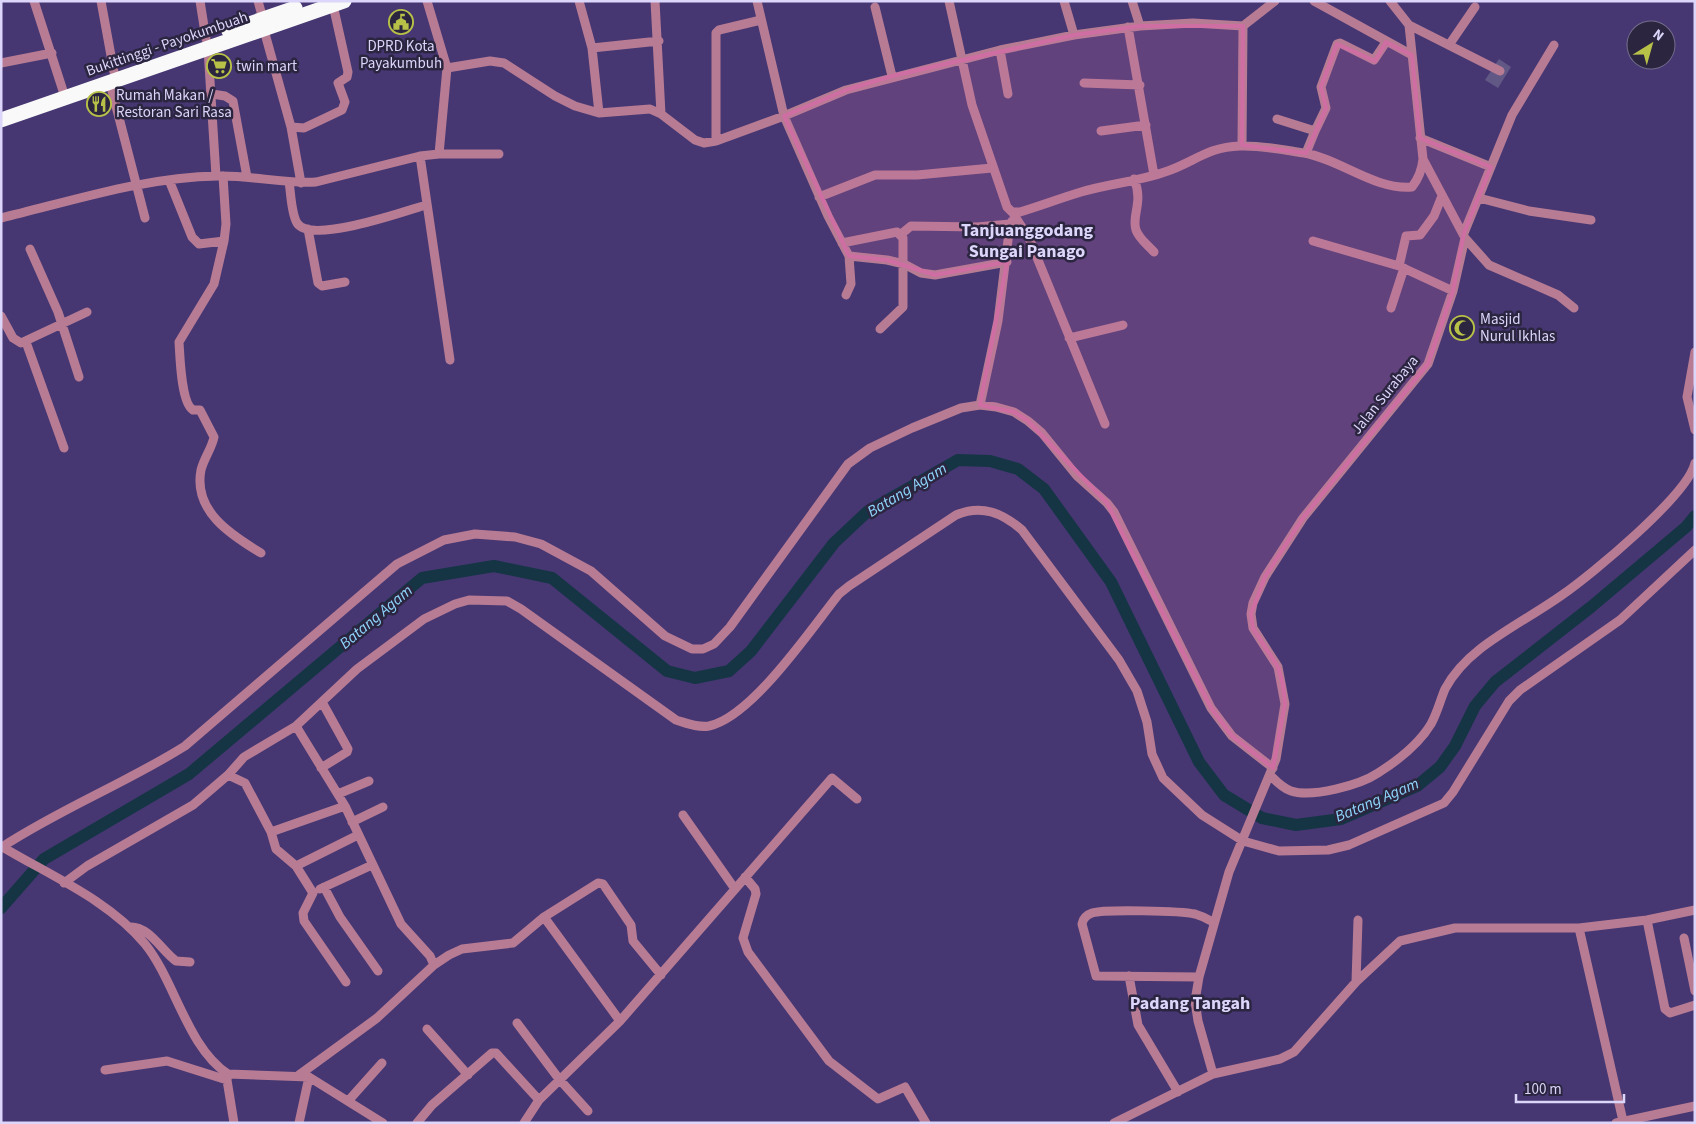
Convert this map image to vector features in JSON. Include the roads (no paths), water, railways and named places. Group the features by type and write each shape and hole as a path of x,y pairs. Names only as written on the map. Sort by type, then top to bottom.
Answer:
{"highway":[{"name":"Bukittinggi - Payokumbuah","path":"263,25 316,1"},
{"name":"Bukittinggi - Payokumbuah","path":"1,110 112,77 241,32 338,3"},
{"name":"Bukittinggi - Payokumbuah","path":"1,120 64,92"}],"street":[{"path":"34,1 64,92"},
{"path":"100,1 112,77 145,218"},
{"path":"200,1 207,44 226,224 214,284 179,342 182,360 181,371 188,406 193,410 200,410 214,437 202,468 202,493 222,528 261,553"},
{"path":"258,1 290,127 301,182"},
{"path":"427,1 447,68 439,154"},
{"path":"579,1 592,48 599,113"},
{"path":"656,1 661,114"},
{"path":"756,1 784,116 819,196 849,256 851,284 846,295"},
{"path":"949,1 972,105 992,168 1007,207 1017,214 1029,238 1105,424"},
{"path":"1064,1 1074,35"},
{"path":"1132,1 1140,26"},
{"path":"447,68 490,60 504,62 566,102 599,113 650,109 661,114 694,140 704,143 716,141 784,116 846,90 892,76 1000,50 1074,35 1128,27 1192,23 1243,26 1275,1"},
{"path":"1314,1 1412,55"},
{"path":"1390,1 1409,25 1500,71"},
{"path":"290,127 304,128 342,110 345,102 338,83 347,77 348,72 338,3"},
{"path":"875,6 892,76"},
{"path":"1449,45 1475,7"},
{"path":"716,141 716,33 719,30 761,20"},
{"path":"980,405 998,321 1007,262 1010,224 1017,214 1081,192 1174,169 1206,152 1242,146 1306,153 1328,159 1383,183 1412,187 1421,173 1423,159 1409,25"},
{"path":"1242,146 1243,26"},
{"path":"1128,27 1140,85 1154,175"},
{"path":"592,48 659,41"},
{"path":"1306,153 1326,108 1321,87 1337,44 1340,43 1374,60 1386,42"},
{"name":"Jalan Surabaya","path":"1213,1074 1198,1021 1195,1001 1199,977 1213,922 1229,872 1270,776 1285,704 1283,685 1278,667 1253,628 1251,614 1253,602 1265,577 1303,518 1428,364 1453,291 1465,235 1491,166 1512,115 1554,45"},
{"path":"1000,50 1008,94"},
{"path":"1,62 52,53"},
{"path":"1084,84 1140,85"},
{"path":"212,94 225,96 233,102 247,177"},
{"path":"1277,119 1315,131"},
{"path":"1101,131 1146,124"},
{"path":"1420,138 1491,166"},
{"path":"1,218 137,185 169,180 220,176 289,182 316,182 420,156 439,154 499,154"},
{"path":"420,156 450,360"},
{"path":"1423,159 1465,235 1489,265 1558,295 1574,308"},
{"path":"819,196 875,175 917,175 992,168"},
{"path":"1134,179 1139,190 1135,228 1139,236 1154,252"},
{"path":"169,180 196,242 199,244 224,241"},
{"path":"289,182 296,220 301,227 308,229 343,229 426,204"},
{"path":"1391,308 1406,236 1420,235 1434,216 1442,196"},
{"path":"1479,198 1529,211 1591,220"},
{"path":"900,234 910,226 1010,224"},
{"path":"308,229 318,283 322,286 345,282"},
{"path":"842,242 897,232 903,238 903,307 880,329"},
{"path":"1314,242 1401,267 1453,291"},
{"path":"30,249 61,325 79,377"},
{"path":"849,256 904,264 921,273 935,275 1007,262"},
{"path":"1,316 17,342 26,342 87,312"},
{"path":"1070,338 1124,325"},
{"path":"26,342 64,448"},
{"path":"1695,352 1686,397 1695,430"},
{"path":"234,1123 227,1077 209,1057 150,952 130,927 5,848 27,831 154,766 185,746 397,564 444,540 475,534 514,537 541,544 591,571 665,636 692,650 703,650 714,644 730,628 848,464 870,448 961,408 980,405 1014,412 1042,433 1077,476 1107,503 1124,532 1211,708 1232,736 1270,776 1283,788 1298,792 1337,789 1364,781 1378,773 1423,736 1431,724 1445,689 1463,665 1503,632 1557,599 1595,570 1661,510 1689,477 1695,463"},
{"path":"60,881 193,805 228,775 244,757 296,726 357,669 424,618 456,604 482,599 507,601 521,609 676,720 693,726 709,726 739,710 760,693 839,594 956,515 969,509 990,510 1008,518 1022,530 1119,660 1137,691 1147,722 1152,754 1163,778 1202,815 1243,841 1280,851 1328,850 1349,846 1444,803 1453,792 1509,701 1520,690 1620,620 1695,550"},
{"path":"321,768 347,752 348,748 322,702"},
{"path":"296,726 345,806 401,924 430,956 434,965"},
{"path":"228,775 245,784 271,832 276,849 296,866 313,893"},
{"path":"524,1123 539,1100 620,1021 744,877 833,778 857,799"},
{"path":"338,794 369,780"},
{"path":"271,832 345,806"},
{"path":"352,822 383,807"},
{"path":"683,815 735,888"},
{"path":"296,866 358,835"},
{"path":"346,982 304,921 303,913 313,893 372,866"},
{"path":"744,877 755,889 756,894 742,938 753,958 834,1065 878,1099 905,1087 926,1123"},
{"path":"299,1075 377,1018 434,965 462,949 513,943 544,917 596,884 602,884 631,925 633,941 661,975"},
{"path":"324,887 340,917 378,971"},
{"path":"1114,1123 1213,1074 1280,1059 1294,1052 1356,982 1400,941 1456,928 1579,928 1646,920 1695,910"},
{"path":"1199,977 1099,977 1094,974 1082,924 1088,914 1121,912 1196,914 1213,922"},
{"path":"544,917 620,1021"},
{"path":"1356,982 1358,920"},
{"path":"1646,920 1665,1008 1670,1014 1695,1005"},
{"path":"130,927 138,927 176,962 190,962"},
{"path":"1579,928 1619,1122 1695,1106"},
{"path":"1684,938 1695,992"},
{"path":"1129,976 1138,1026 1178,1092"},
{"path":"517,1023 559,1079 588,1111"},
{"path":"427,1029 468,1074"},
{"path":"417,1123 432,1105 492,1053 496,1053 539,1100"},
{"path":"105,1070 168,1061 227,1077 299,1075 309,1077 349,1100 383,1123"},
{"path":"349,1100 382,1063"},
{"path":"299,1123 309,1077"}],"waterway":[{"name":"Batang Agam","path":"1,908 44,859 189,774 422,578 494,566 552,578 667,671 695,678 729,671 751,651 834,543 867,512 958,460 990,461 1018,469 1044,489 1111,582 1199,762 1224,795 1262,818 1296,825 1341,819 1417,786 1440,767 1455,746 1475,706 1495,682 1591,607 1686,527 1695,516"}],"place":[{"name":"DPRD Kota Payakumbuh","path":"401,22"},
{"name":"twin mart","path":"219,66"},
{"name":"Rumah Makan / Restoran Sari Rasa","path":"99,104"},
{"name":"Masjid Nurul Ikhlas","path":"1462,328"}],"district":[{"name":"Tanjuanggodang Sungai Panago","path":"1027,240"},
{"name":"Padang Tangah","path":"1190,1003"}]}
